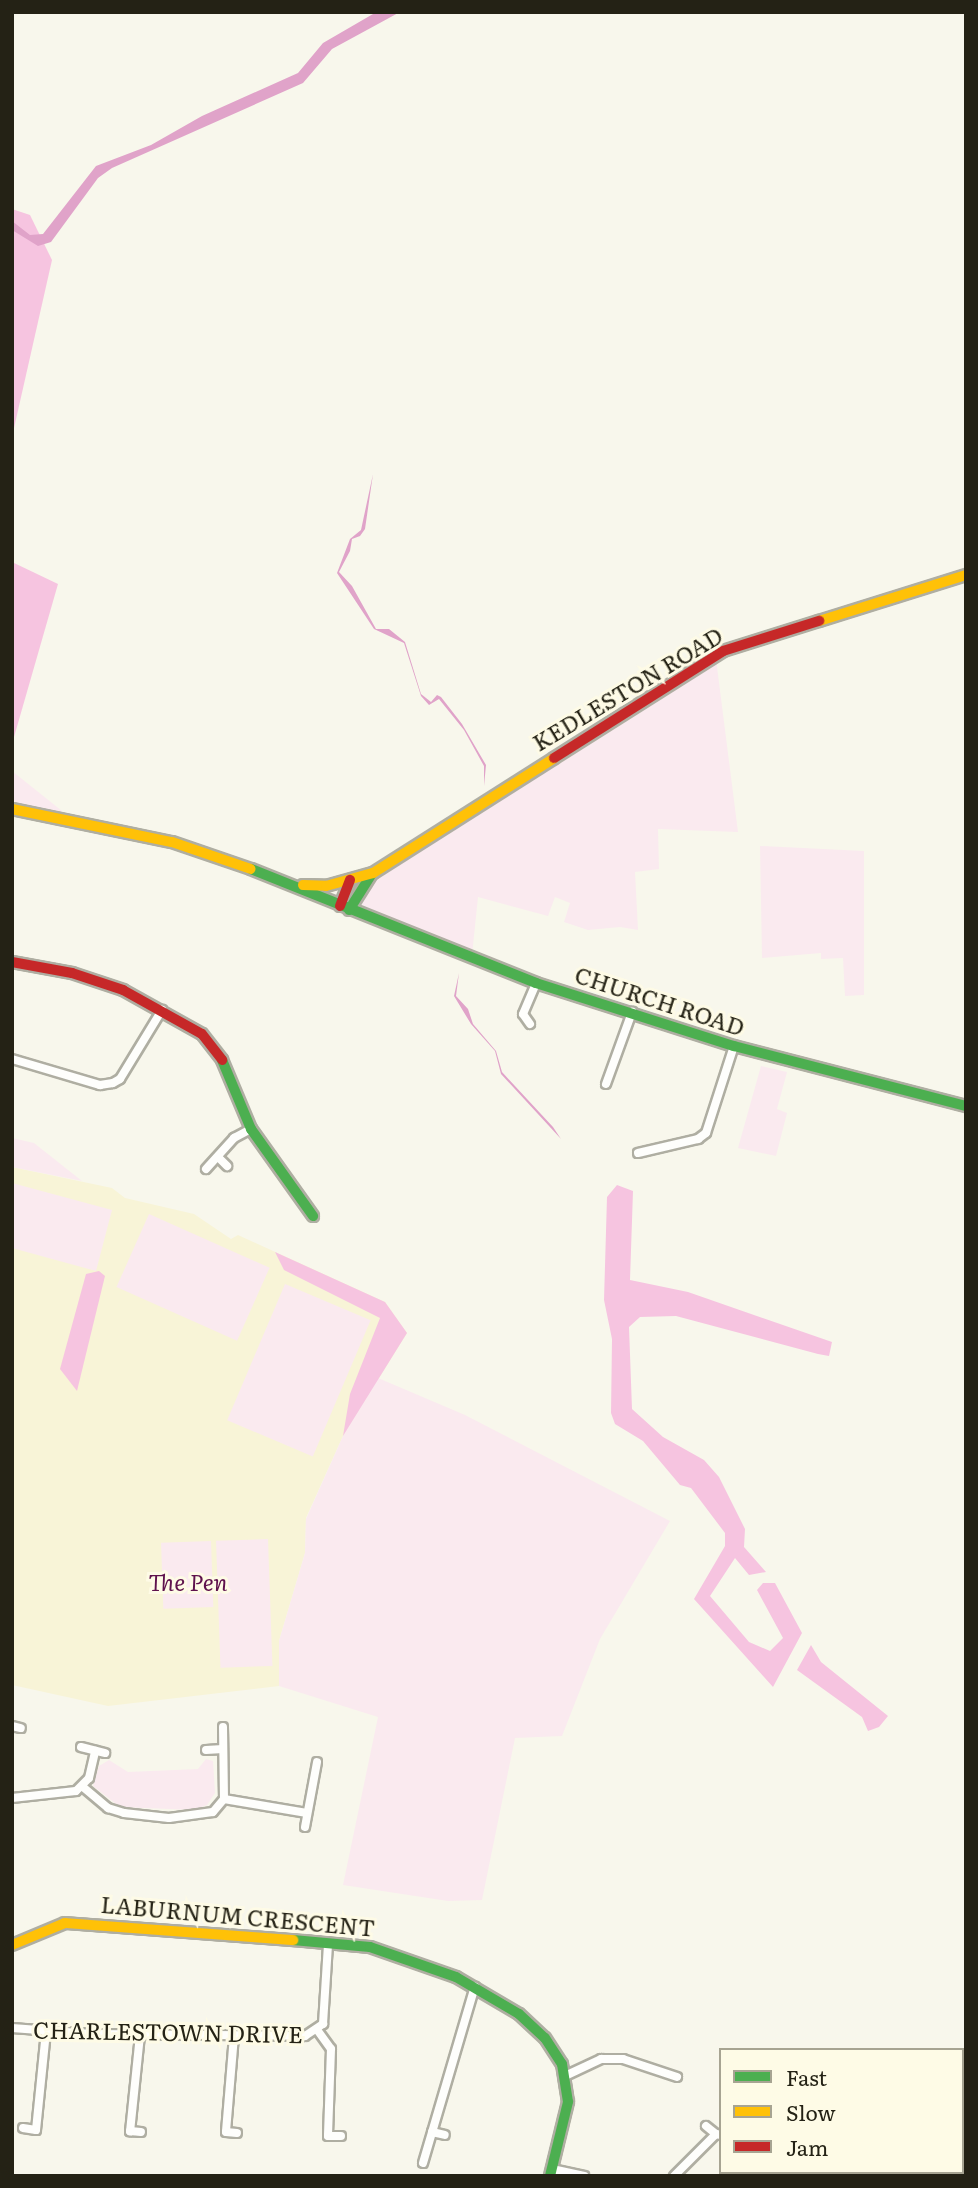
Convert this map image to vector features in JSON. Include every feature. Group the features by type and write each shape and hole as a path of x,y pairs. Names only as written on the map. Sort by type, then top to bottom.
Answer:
{"street":[{"name":"KEDLESTON ROAD","path":"293,885 326,886 373,873 723,651 966,575"},
{"name":"KEDLESTON ROAD","path":"12,809 159,838 293,885 345,908 373,873"},
{"path":"345,908 350,880"},
{"name":"CHURCH ROAD","path":"345,908 536,983 734,1046 966,1106"},
{"path":"12,962 90,979 162,1010 202,1034 216,1049 251,1129 313,1216"},
{"path":"530,1024 523,1014 536,983"},
{"path":"12,1059 100,1085 113,1083 120,1079 162,1010"},
{"path":"606,1084 632,1012"},
{"path":"638,1153 698,1139 706,1133 734,1046"},
{"path":"206,1169 234,1138 251,1129"},
{"path":"218,1157 227,1166"},
{"path":"284,1195 293,1188"},
{"path":"83,1787 108,1808 147,1816 203,1815 213,1812 224,1799 223,1727"},
{"path":"81,1747 105,1753"},
{"path":"206,1750 223,1749"},
{"path":"12,1798 65,1795 83,1787 95,1751"},
{"path":"305,1827 317,1762"},
{"path":"224,1799 307,1813"},
{"name":"LABURNUM CRESCENT","path":"12,1945 40,1931 80,1922 384,1950 475,1986 540,2034 567,2075"},
{"name":"CHARLESTOWN DRIVE","path":"12,2028 46,2032 140,2035 295,2037 318,2031 323,2024 328,1944"},
{"path":"423,2163 475,1986"},
{"path":"318,2031 331,2049 328,2136 341,2137"},
{"path":"23,2128 36,2130 46,2032"},
{"path":"140,2035 130,2131 141,2132"},
{"path":"234,2036 226,2132 237,2133"},
{"path":"584,2176 551,2172 568,2102 567,2075 601,2059 623,2059 677,2077"},
{"path":"674,2176 719,2135 706,2126"},
{"path":"432,2132 445,2135"}],"shaded area":[{"path":"400,12 332,49 303,83 112,168 98,178 51,242 38,246 12,230 12,221 30,235 43,234 96,166 151,145 202,116 298,73 323,43 373,14"},
{"path":"12,209 30,215 52,260 12,437"},
{"path":"373,474 365,529 360,536 352,539 350,551 339,572 352,586 376,629 389,629 405,642 421,694 431,702 437,695 441,697 462,724 486,765 484,786 484,766 464,730 439,699 429,705 421,696 404,643 374,629 337,573 350,539 361,530"},
{"path":"12,562 58,584 12,744"},
{"path":"459,973 456,996 468,1009 473,1024 496,1051 502,1072 561,1139 501,1074 495,1051 471,1024 454,996"},
{"path":"12,1167 112,1188 125,1198 194,1214 231,1239 238,1235 385,1302 407,1333 343,1436 306,1518 305,1553 279,1641 279,1686 108,1706 12,1685"},
{"path":"617,1185 633,1191 630,1280 688,1292 832,1342 829,1356 676,1316 640,1317 629,1327 632,1409 663,1437 704,1460 719,1477 745,1529 744,1547 766,1572 749,1575 735,1558 710,1596 749,1642 770,1651 783,1638 757,1590 763,1583 775,1583 802,1633 773,1687 694,1599 725,1546 725,1533 691,1488 680,1485 643,1441 615,1424 611,1413 612,1339 604,1300 607,1197"},
{"path":"275,1252 385,1302 407,1333 343,1436 350,1394 380,1318 284,1270"},
{"path":"99,1271 105,1276 77,1391 60,1369 86,1274"},
{"path":"811,1645 821,1662 888,1716 879,1727 868,1731 862,1717 797,1670"}],"green space":[{"path":"716,659 738,832 658,829 659,869 635,872 638,930 620,927 588,930 564,922 570,903 555,897 548,916 478,897 472,955 363,908 360,894 373,878"},
{"path":"12,771 62,811 62,817 20,806 12,799"},
{"path":"760,846 864,851 864,995 845,996 843,958 821,959 821,953 762,958"},
{"path":"761,1066 787,1072 777,1109 787,1113 776,1156 738,1148"},
{"path":"12,1138 34,1143 82,1181 12,1167"},
{"path":"12,1183 112,1210 96,1271 12,1248"},
{"path":"149,1214 270,1268 237,1341 116,1287"},
{"path":"285,1284 371,1320 313,1457 227,1420"},
{"path":"378,1378 465,1415 670,1521 600,1639 562,1736 515,1738 482,1900 448,1901 343,1885 378,1717 279,1686 279,1641 305,1553 306,1519 343,1436"},
{"path":"268,1539 272,1666 220,1668 216,1541"},
{"name":"The Pen","path":"211,1541 213,1607 163,1609 161,1543"},
{"path":"206,1759 213,1761 215,1793 207,1805 194,1810 120,1807 93,1786 99,1766 109,1760 128,1772 198,1769"}],"traffic: fast":[{"path":"251,869 536,983 734,1046 966,1106"},
{"path":"349,910 371,875"},
{"path":"222,1060 251,1129 313,1216"},
{"path":"293,1940 370,1947 456,1977 519,2014 545,2038 562,2064 568,2102 550,2176"}],"traffic: slow":[{"path":"819,621 966,575"},
{"path":"303,885 326,886 373,873 554,758"},
{"path":"12,809 172,842 251,869"},
{"path":"12,1945 65,1923 293,1940"}],"traffic: jam":[{"path":"554,758 723,651 819,621"},
{"path":"340,906 350,880"},
{"path":"12,962 72,973 123,990 202,1034 222,1060"}]}
